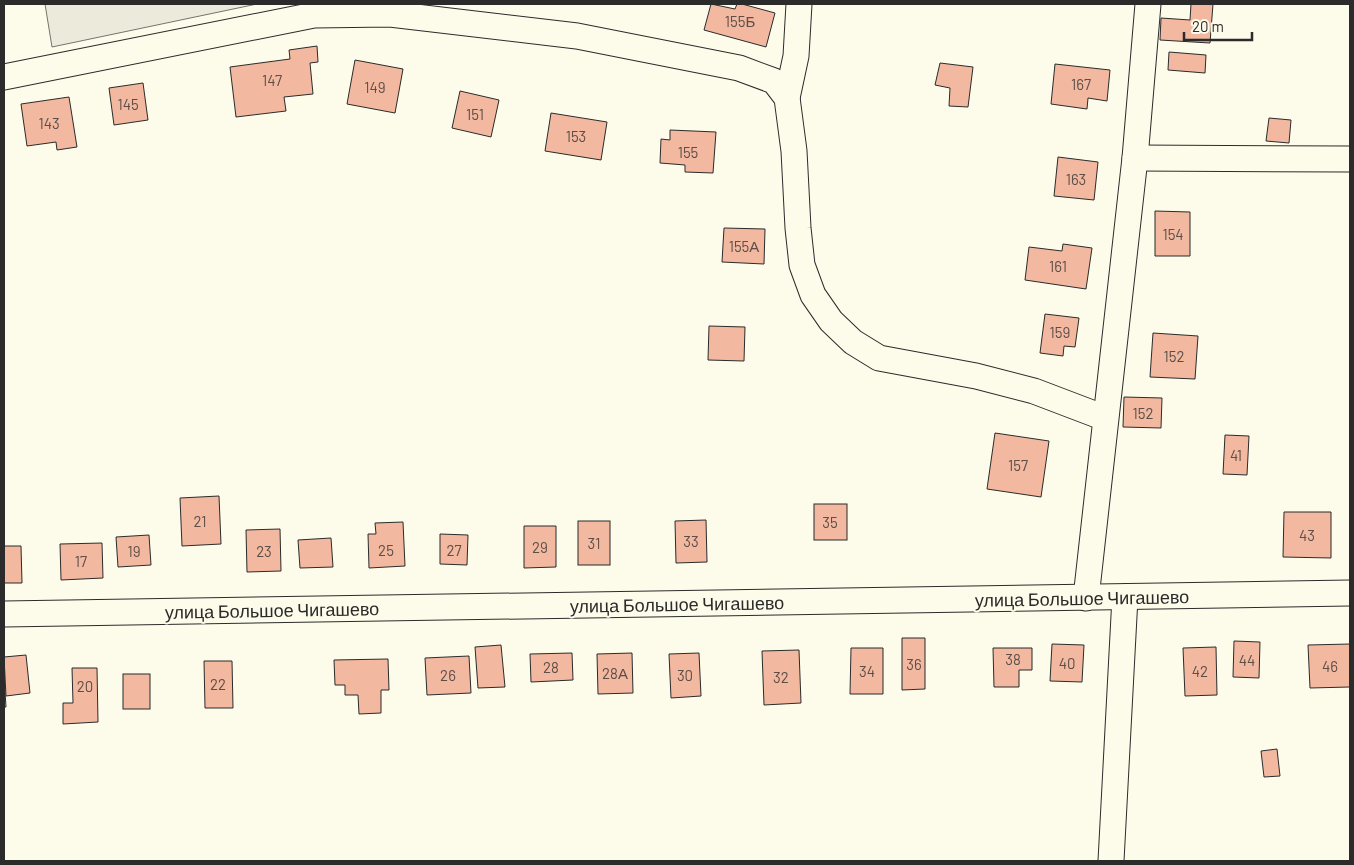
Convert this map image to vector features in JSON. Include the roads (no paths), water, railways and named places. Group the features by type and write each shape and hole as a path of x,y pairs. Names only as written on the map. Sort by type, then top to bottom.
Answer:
{"street":[{"path":"798,4 796,56 787,98 794,151 802,265 813,295 831,321 853,342 878,358 976,376 1034,390 1105,418"},
{"path":"1086,598 1135,158 1148,4"},
{"path":"4,77 314,14 390,14 576,36 739,68 774,82 787,98"},
{"path":"1135,158 1350,159"},
{"name":"улица Большое Чигашево","path":"4,614 1350,593"},
{"path":"1111,861 1125,596"}]}
